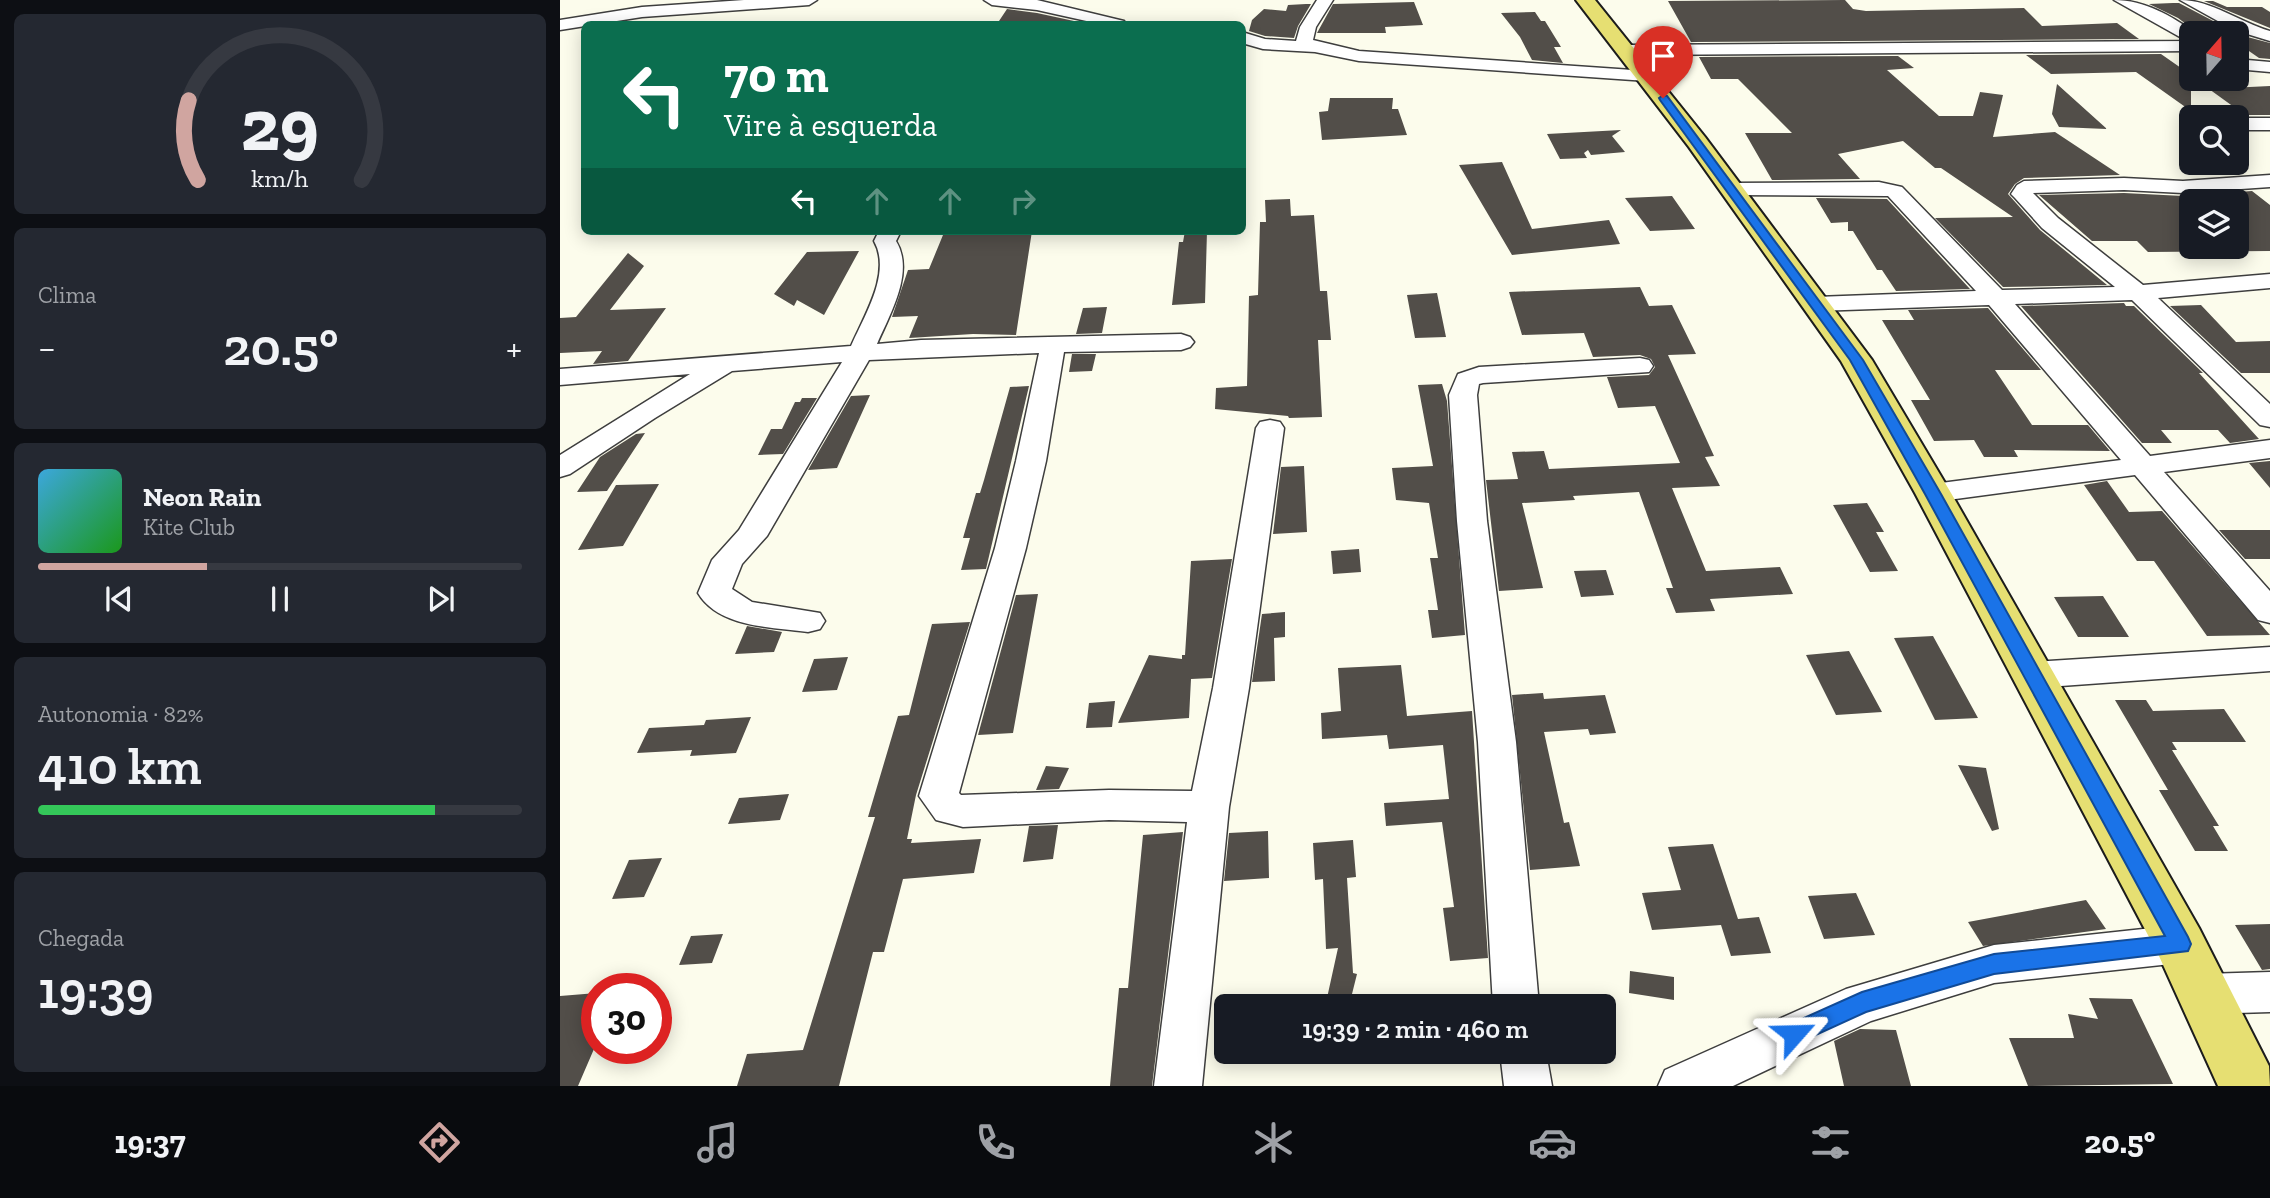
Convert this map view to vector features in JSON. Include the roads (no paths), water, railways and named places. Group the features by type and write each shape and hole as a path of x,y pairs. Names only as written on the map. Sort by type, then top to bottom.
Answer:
{"main road":[{"path":"1585,0 1732,189 1856,360 1933,494 2180,944 2248,1086"}],"street":[{"path":"585,21 642,12 809,0"},
{"path":"992,0 1038,3 1107,21"},
{"path":"1315,47 1304,42 1308,27 1325,0"},
{"path":"2122,0 2179,29"},
{"path":"2188,0 2240,27 2270,36"},
{"path":"1032,21 1038,3"},
{"path":"560,25 581,22"},
{"path":"1246,38 1263,44 1315,47 1359,56 1636,63 2179,46"},
{"path":"2249,65 2270,67"},
{"path":"2249,124 2270,124"},
{"path":"2270,181 2183,187 2031,185 2024,189 2022,194 2050,223 2138,293 2270,419"},
{"path":"1732,189 1879,188 1895,191 1996,298 2270,612"},
{"path":"807,621 744,612 714,593 728,560 751,536 861,352 888,288 892,253 885,241 888,235"},
{"path":"1816,304 2138,293 2270,281"},
{"path":"560,377 861,352 1181,342"},
{"path":"1054,344 1041,418 1003,577 953,732 939,796 950,809 963,811 1109,805 1209,807"},
{"path":"560,468 645,412 729,362"},
{"path":"1515,994 1497,742 1472,521 1463,395 1467,380 1479,375 1640,366"},
{"path":"1178,1086 1209,807 1233,675 1270,428"},
{"path":"1933,494 2270,449"},
{"path":"2033,675 2270,659"},
{"path":"1682,1086 1862,1003 1994,964 2180,944"},
{"path":"2204,994 2270,992"},
{"path":"1525,1064 1528,1086"}]}
